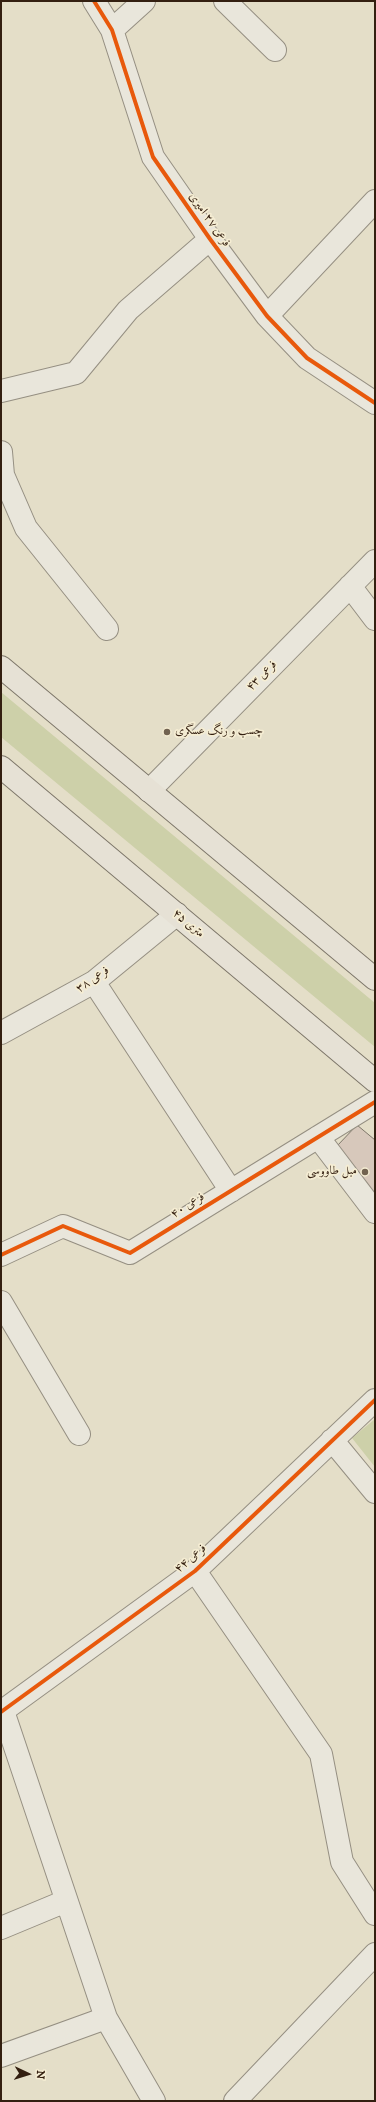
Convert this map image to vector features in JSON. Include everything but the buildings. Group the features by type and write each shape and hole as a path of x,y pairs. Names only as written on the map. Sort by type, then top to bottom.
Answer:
{"main road":[{"path":"1,667 375,979"},
{"name":"۴۵ متری","path":"1,767 375,1081"}],"street":[{"name":"فرعی ۲۷ امیری","path":"94,1 112,30 154,157 210,239 268,316 307,358 375,403"},
{"path":"112,30 144,1"},
{"path":"225,1 275,50"},
{"path":"268,316 375,201"},
{"path":"1,391 76,373 128,310 210,239"},
{"path":"1,452 3,475 26,528 107,629"},
{"name":"فرعی ۴۳","path":"149,791 375,561"},
{"path":"350,586 375,619"},
{"name":"فرعی ۳۸","path":"1,1033 94,982 177,914"},
{"path":"94,982 231,1191"},
{"name":"فرعی ۴۰","path":"1,1255 62,1226 130,1253 375,1102"},
{"path":"318,1137 375,1212"},
{"path":"1,1302 79,1434"},
{"name":"فرعی ۴۴","path":"2,1711 195,1571 375,1400"},
{"path":"332,1440 375,1492"},
{"name":"فرعی ۴۴","path":"195,1571 321,1754 342,1862 375,1914"},
{"path":"2,1711 106,2018 154,2101"},
{"path":"1,1928 66,1901"},
{"path":"235,2101 375,1954"},
{"path":"1,2056 106,2018"}],"green space":[{"path":"1,692 375,1003 375,1047 1,737"},
{"path":"375,1419 375,1467 352,1438"}],"cycle path":[{"path":"94,1 112,30 153,157 210,239 267,316 307,358 375,403"},
{"path":"1,1255 63,1226 130,1253 375,1102"},
{"path":"1,1712 195,1571 375,1400"}],"place":[{"name":"چسب و رنگ عسگری","path":"167,732"},
{"name":"مبل طاووسی","path":"365,1172"}]}
